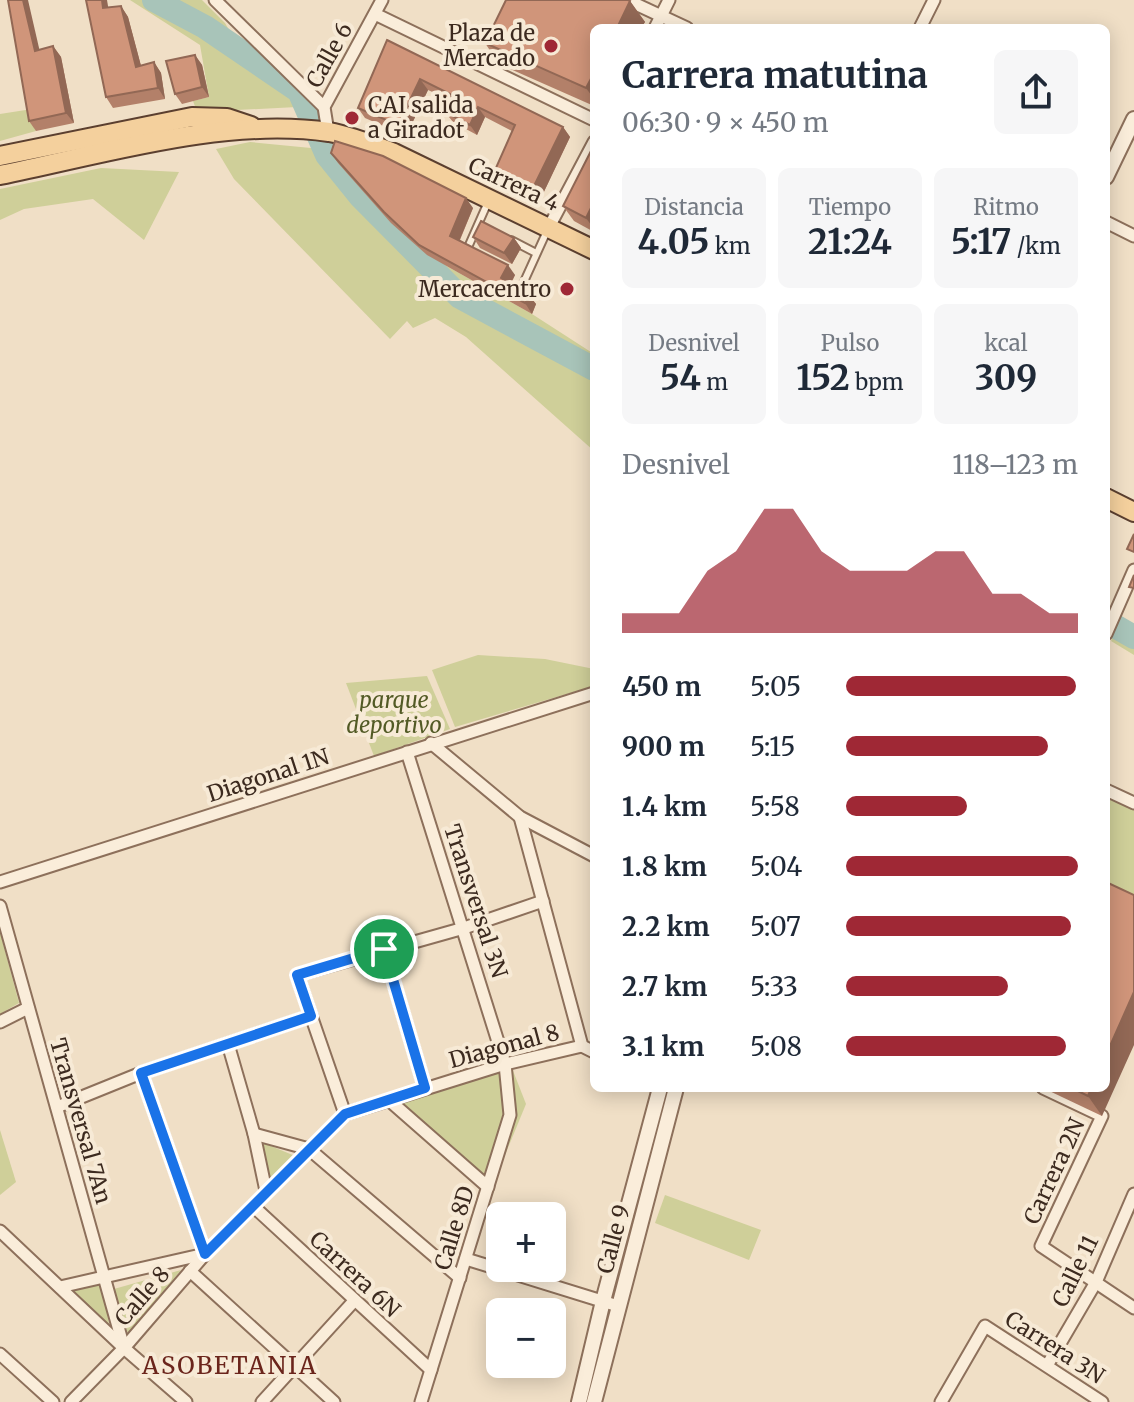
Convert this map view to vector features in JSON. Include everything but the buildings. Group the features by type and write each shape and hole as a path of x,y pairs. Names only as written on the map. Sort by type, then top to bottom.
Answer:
{"main road":[{"path":"0,156 192,117 227,118 259,128"},
{"name":"Carrera 4","path":"259,128 325,132 366,142 590,248"},
{"path":"0,175 183,138 259,128"},
{"path":"1110,500 1134,512"}],"street":[{"path":"215,0 324,107"},
{"name":"Calle 6","path":"325,132 324,107 382,0"},
{"path":"627,0 678,24"},
{"path":"657,24 669,0"},
{"path":"922,24 934,0"},
{"path":"375,14 590,118"},
{"path":"1110,169 1134,119"},
{"path":"549,227 590,150"},
{"path":"1110,224 1134,236"},
{"path":"1110,625 1134,570"},
{"name":"Diagonal 1N","path":"0,882 590,694"},
{"path":"431,743 520,817 590,854"},
{"name":"Transversal 3N","path":"407,752 505,1064"},
{"path":"1110,792 1134,803"},
{"path":"520,817 582,1046 590,1050"},
{"path":"345,1114 297,975 464,928 543,901"},
{"name":"Transversal 7An","path":"0,906 124,1348"},
{"path":"384,949 425,1088"},
{"path":"0,1022 28,1008"},
{"path":"57,1107 141,1073 311,1016"},
{"path":"228,1044 254,1134 266,1191"},
{"name":"Diagonal 8","path":"345,1114 505,1064 582,1046"},
{"name":"Calle 8D","path":"421,1402 510,1115 505,1064"},
{"path":"60,1287 106,1279 205,1254 141,1073"},
{"name":"Calle 9","path":"579,1402 659,1092"},
{"name":"Calle 9","path":"594,1402 673,1092"},
{"name":"Carrera 2N","path":"1051,1092 1102,1116 1041,1246 1134,1308"},
{"path":"390,1101 488,1187"},
{"name":"Calle 8","path":"71,1402 124,1348 205,1254 345,1114"},
{"path":"254,1134 309,1149 460,1278"},
{"name":"Calle 11","path":"1048,1364 1096,1282 1134,1194"},
{"name":"Carrera 6N","path":"253,1206 431,1370"},
{"path":"0,1231 186,1402"},
{"path":"466,1259 618,1306"},
{"path":"190,1271 334,1402"},
{"path":"262,1402 354,1301"},
{"name":"Carrera 3N","path":"941,1402 985,1326 1048,1364 1102,1402"},
{"path":"0,1354 53,1402"}],"lane":[{"path":"469,245 490,199"},
{"path":"479,222 490,229"},
{"path":"522,286 549,227"},
{"path":"502,235 536,253"}],"green space":[{"path":"130,0 202,0 225,23 242,52 238,56 287,92 297,107 197,112 193,101 209,97 200,45"},
{"path":"32,109 36,131 0,141 0,114"},
{"path":"250,142 342,151 338,164 391,223 427,255 532,314 590,351 590,447 466,337 435,318 413,328 407,321 390,339 234,179 216,149"},
{"path":"101,168 179,172 144,240 93,199 24,209 0,220 0,189"},
{"path":"1119,622 1134,630 1134,655 1111,641"},
{"path":"478,655 545,659 590,668 590,687 455,727 432,670"},
{"name":"parque deportivo","path":"427,676 450,729 374,756 346,683"},
{"path":"1110,800 1134,810 1134,901 1110,890"},
{"path":"0,932 19,1003 0,1014"},
{"path":"510,1063 526,1104 493,1184 390,1101"},
{"path":"0,1130 16,1182 0,1195"},
{"path":"259,1141 295,1156 269,1181"},
{"path":"665,1195 761,1230 749,1260 655,1223"},
{"path":"181,1270 128,1334 114,1289"},
{"path":"102,1284 110,1330 67,1290"}],"waterway":[{"path":"154,0 205,27 299,91 327,155 360,196 460,297 590,367"},
{"path":"1110,623 1134,637"}],"place":[{"name":"Plaza de Mercado","path":"551,46"},
{"name":"CAI salida a Giradot","path":"352,118"},
{"name":"Mercacentro","path":"567,289"}],"district":[{"name":"ASOBETANIA","path":"230,1365"}],"route":[{"path":"384,949 425,1088 345,1114 205,1254 141,1073 311,1016 297,975 384,949"}]}
